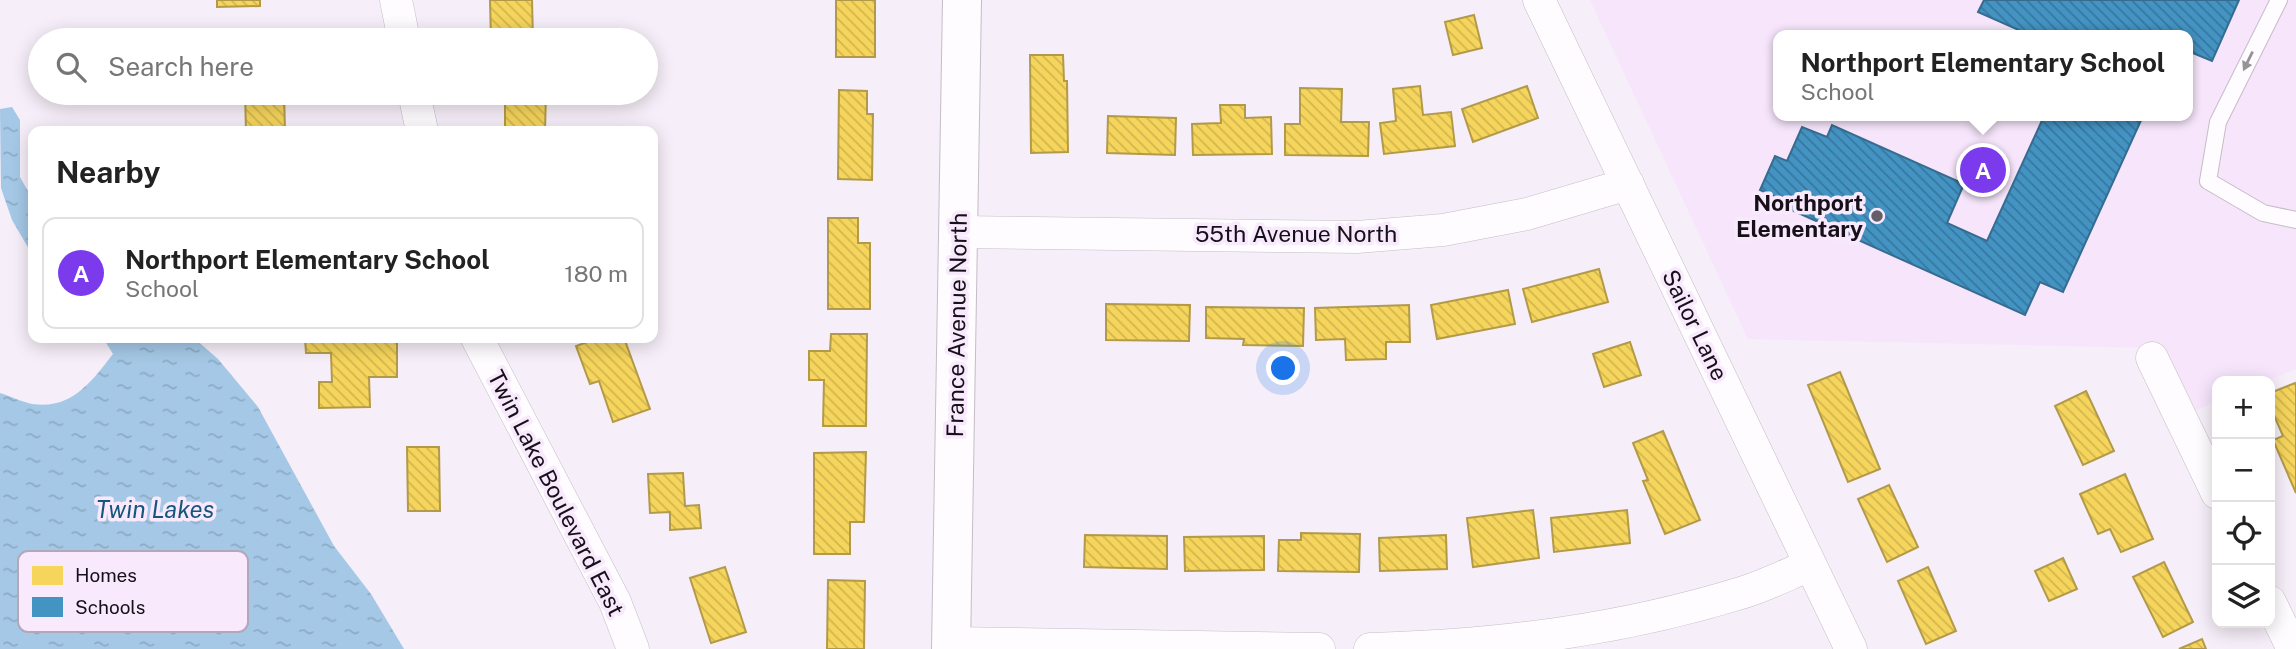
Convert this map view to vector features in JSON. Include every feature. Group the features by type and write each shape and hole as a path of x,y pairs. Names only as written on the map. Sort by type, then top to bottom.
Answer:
{"street":[{"path":"396,0 402,28"},
{"name":"France Avenue North","path":"951,646 962,0"},
{"name":"Sailor Lane","path":"1539,1 1851,649"},
{"path":"417,105 421,126"},
{"name":"55th Avenue North","path":"958,232 1357,237 1455,228 1527,214 1628,184"},
{"name":"Twin Lake Boulevard East","path":"480,343 610,592 633,649"},
{"path":"2152,358 2212,484"},
{"path":"1370,649 1450,646 1525,639 1624,622 1744,592 1811,565"},
{"path":"2275,612 2293,649"},
{"path":"951,646 1319,649"}],"lane":[{"path":"2279,0 2218,122 2208,181 2263,213 2296,220"}],"shaded area":[{"path":"1590,0 2296,0 2296,369 2275,377 2212,376 2212,403 2194,411 2156,348 1748,339"}],"water":[{"path":"12,107 20,120 20,177 28,191 28,247 12,220 1,188 0,109"},
{"name":"Twin Lakes","path":"106,343 200,343 218,359 258,407 334,546 371,594 404,649 0,649 0,393 32,404 59,403 89,383 113,354"}],"building: Homes":[{"path":"217,0 260,0 260,6 217,7"},
{"path":"490,0 532,0 533,28 491,28"},
{"path":"836,0 875,0 875,57 836,57"},
{"path":"1474,15 1482,48 1453,55 1445,22"},
{"path":"1030,55 1063,55 1064,81 1067,81 1068,152 1031,153"},
{"path":"1420,86 1423,115 1451,112 1455,146 1384,154 1380,123 1396,121 1393,89"},
{"path":"1527,86 1538,118 1473,142 1462,109"},
{"path":"1300,88 1342,89 1341,122 1369,122 1368,156 1285,155 1285,124 1300,124"},
{"path":"839,90 867,91 867,114 873,114 872,180 838,179"},
{"path":"245,105 284,105 285,126 246,126"},
{"path":"505,105 546,105 545,126 505,126"},
{"path":"1220,105 1245,105 1245,118 1271,117 1272,154 1193,155 1192,124 1221,123"},
{"path":"1108,116 1176,118 1175,155 1107,153"},
{"path":"828,218 858,218 858,243 870,243 870,309 828,309"},
{"path":"1599,269 1608,302 1532,322 1523,289"},
{"path":"1508,290 1515,324 1437,339 1431,305"},
{"path":"1106,304 1190,305 1189,341 1106,340"},
{"path":"1409,305 1410,342 1386,342 1386,359 1346,360 1345,339 1316,340 1315,308"},
{"path":"1206,307 1304,308 1303,346 1243,345 1244,339 1206,338"},
{"path":"831,334 867,334 866,426 823,426 824,380 809,380 809,351 830,351"},
{"path":"1630,342 1641,375 1604,387 1593,354"},
{"path":"305,343 397,343 397,377 369,377 370,407 319,408 319,382 332,382 331,353 306,353"},
{"path":"584,343 626,343 650,409 613,422 599,381 590,384 576,346"},
{"path":"1840,372 1880,469 1848,482 1808,385"},
{"path":"2295,383 2296,386 2296,493 2275,445 2275,439 2283,436 2275,418 2275,391"},
{"path":"2086,391 2114,451 2083,465 2055,406"},
{"path":"1663,431 1700,520 1665,534 1643,481 1648,480 1633,443"},
{"path":"407,447 439,447 440,511 408,511"},
{"path":"866,452 864,522 850,522 850,554 814,554 814,453"},
{"path":"683,473 685,506 699,505 701,528 670,530 670,512 650,513 648,474"},
{"path":"2125,474 2153,539 2121,552 2110,529 2098,534 2080,494"},
{"path":"1889,485 1918,547 1887,562 1858,499"},
{"path":"1533,510 1539,558 1473,567 1467,518"},
{"path":"1627,510 1630,543 1554,552 1551,518"},
{"path":"1301,533 1360,534 1359,572 1278,571 1279,540 1301,540"},
{"path":"1085,535 1167,536 1167,569 1084,567"},
{"path":"1446,535 1447,569 1380,571 1379,538"},
{"path":"1264,536 1264,570 1185,571 1184,537"},
{"path":"2063,558 2077,589 2049,601 2035,571"},
{"path":"2164,562 2193,622 2163,637 2133,577"},
{"path":"725,567 746,632 711,643 690,578"},
{"path":"1928,567 1956,631 1926,644 1898,581"},
{"path":"828,580 865,581 864,649 827,649"},
{"path":"2202,639 2206,649 2179,649"}],"building: Schools":[{"path":"1984,0 2239,0 2212,61 2193,53 2193,30 2019,30 1978,12"},
{"name":"Northport Elementary","path":"2042,121 2141,121 2063,292 2040,282 2025,315 1787,208 1789,203 1760,190 1775,156 1787,161 1802,127 1827,137 1832,125 1964,184 1947,223 1987,241"}],"place":[{"name":"Northport Elementary School","path":"1983,170"},
{"name":"Northport Elementary","path":"1877,216"}]}
